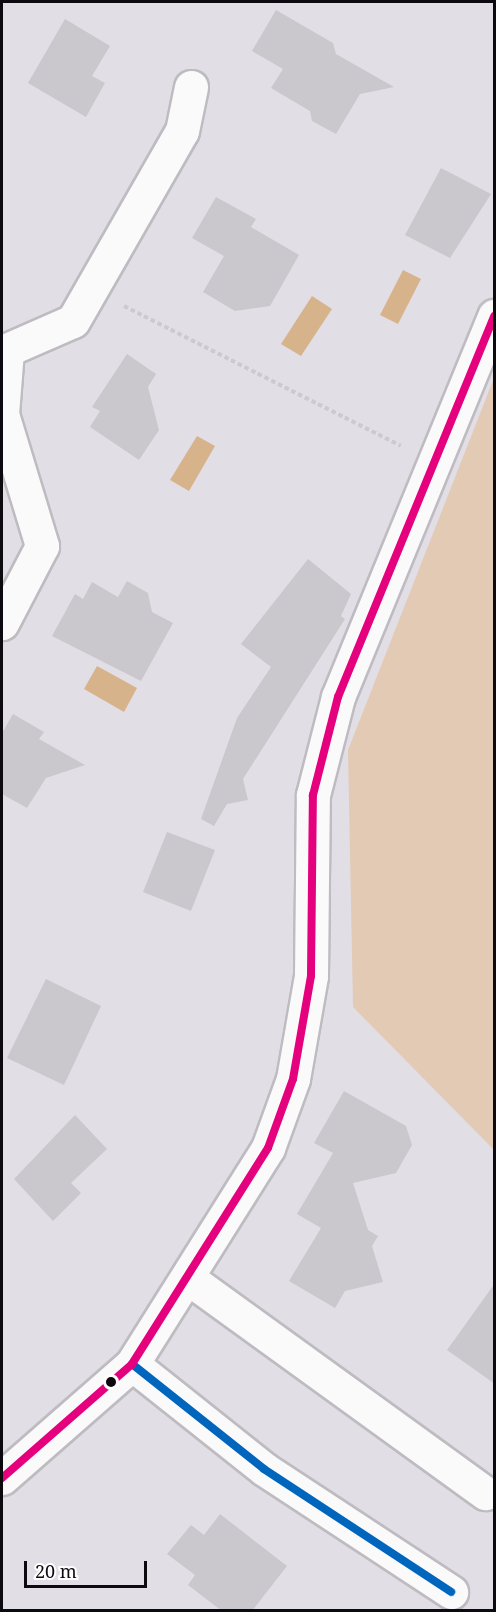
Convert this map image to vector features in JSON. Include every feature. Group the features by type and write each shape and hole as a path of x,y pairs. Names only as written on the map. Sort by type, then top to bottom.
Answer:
{"street":[{"path":"2,623 42,546 2,414 4,351 73,321 182,131 191,87"},
{"path":"2,1478 132,1364 268,1148 293,1080 311,976 313,795 338,698 495,316"},
{"path":"188,1278 485,1494"},
{"path":"132,1364 264,1469 451,1592"}],"path":[{"path":"90,290 433,463"}],"shaded area":[{"path":"403,270 421,279 398,324 380,315"},
{"path":"312,296 332,309 301,356 281,344"},
{"path":"494,378 494,1150 353,1007 348,750"},
{"path":"197,436 215,446 189,491 170,480"},
{"path":"97,666 137,688 124,712 84,689"}],"building":[{"path":"276,10 333,43 336,54 394,87 360,94 336,134 312,121 310,111 271,88 283,69 252,51"},
{"path":"65,19 110,46 92,76 105,83 86,117 28,83"},
{"path":"441,168 491,194 450,258 405,235"},
{"path":"216,197 256,219 251,227 299,255 270,306 235,311 203,292 224,256 192,238"},
{"path":"127,354 156,374 148,387 159,430 139,460 90,427 100,411 92,407"},
{"path":"308,559 351,594 341,616 345,619 243,779 248,800 227,804 214,826 201,819 237,718 271,667 241,644"},
{"path":"127,581 148,593 152,612 173,623 141,681 52,636 75,594 83,599 92,582 118,597"},
{"path":"13,714 44,732 39,739 85,765 46,778 27,808 2,794 2,733"},
{"path":"167,832 215,850 191,911 143,892"},
{"path":"46,979 101,1006 64,1085 7,1058"},
{"path":"344,1091 406,1126 412,1145 396,1173 353,1183 368,1230 378,1236 372,1246 383,1282 345,1291 335,1308 289,1281 321,1228 297,1214 333,1153 314,1143"},
{"path":"75,1115 107,1149 71,1183 81,1193 53,1221 14,1179"},
{"path":"495,1283 495,1384 447,1350"},
{"path":"220,1514 287,1566 252,1611 222,1611 188,1585 195,1575 167,1554 191,1525 204,1535"}],"transit line":[{"path":"2,1478 132,1364 268,1148 293,1079 311,976 313,795 338,697 494,316"},
{"path":"132,1364 264,1469 451,1592"}]}
